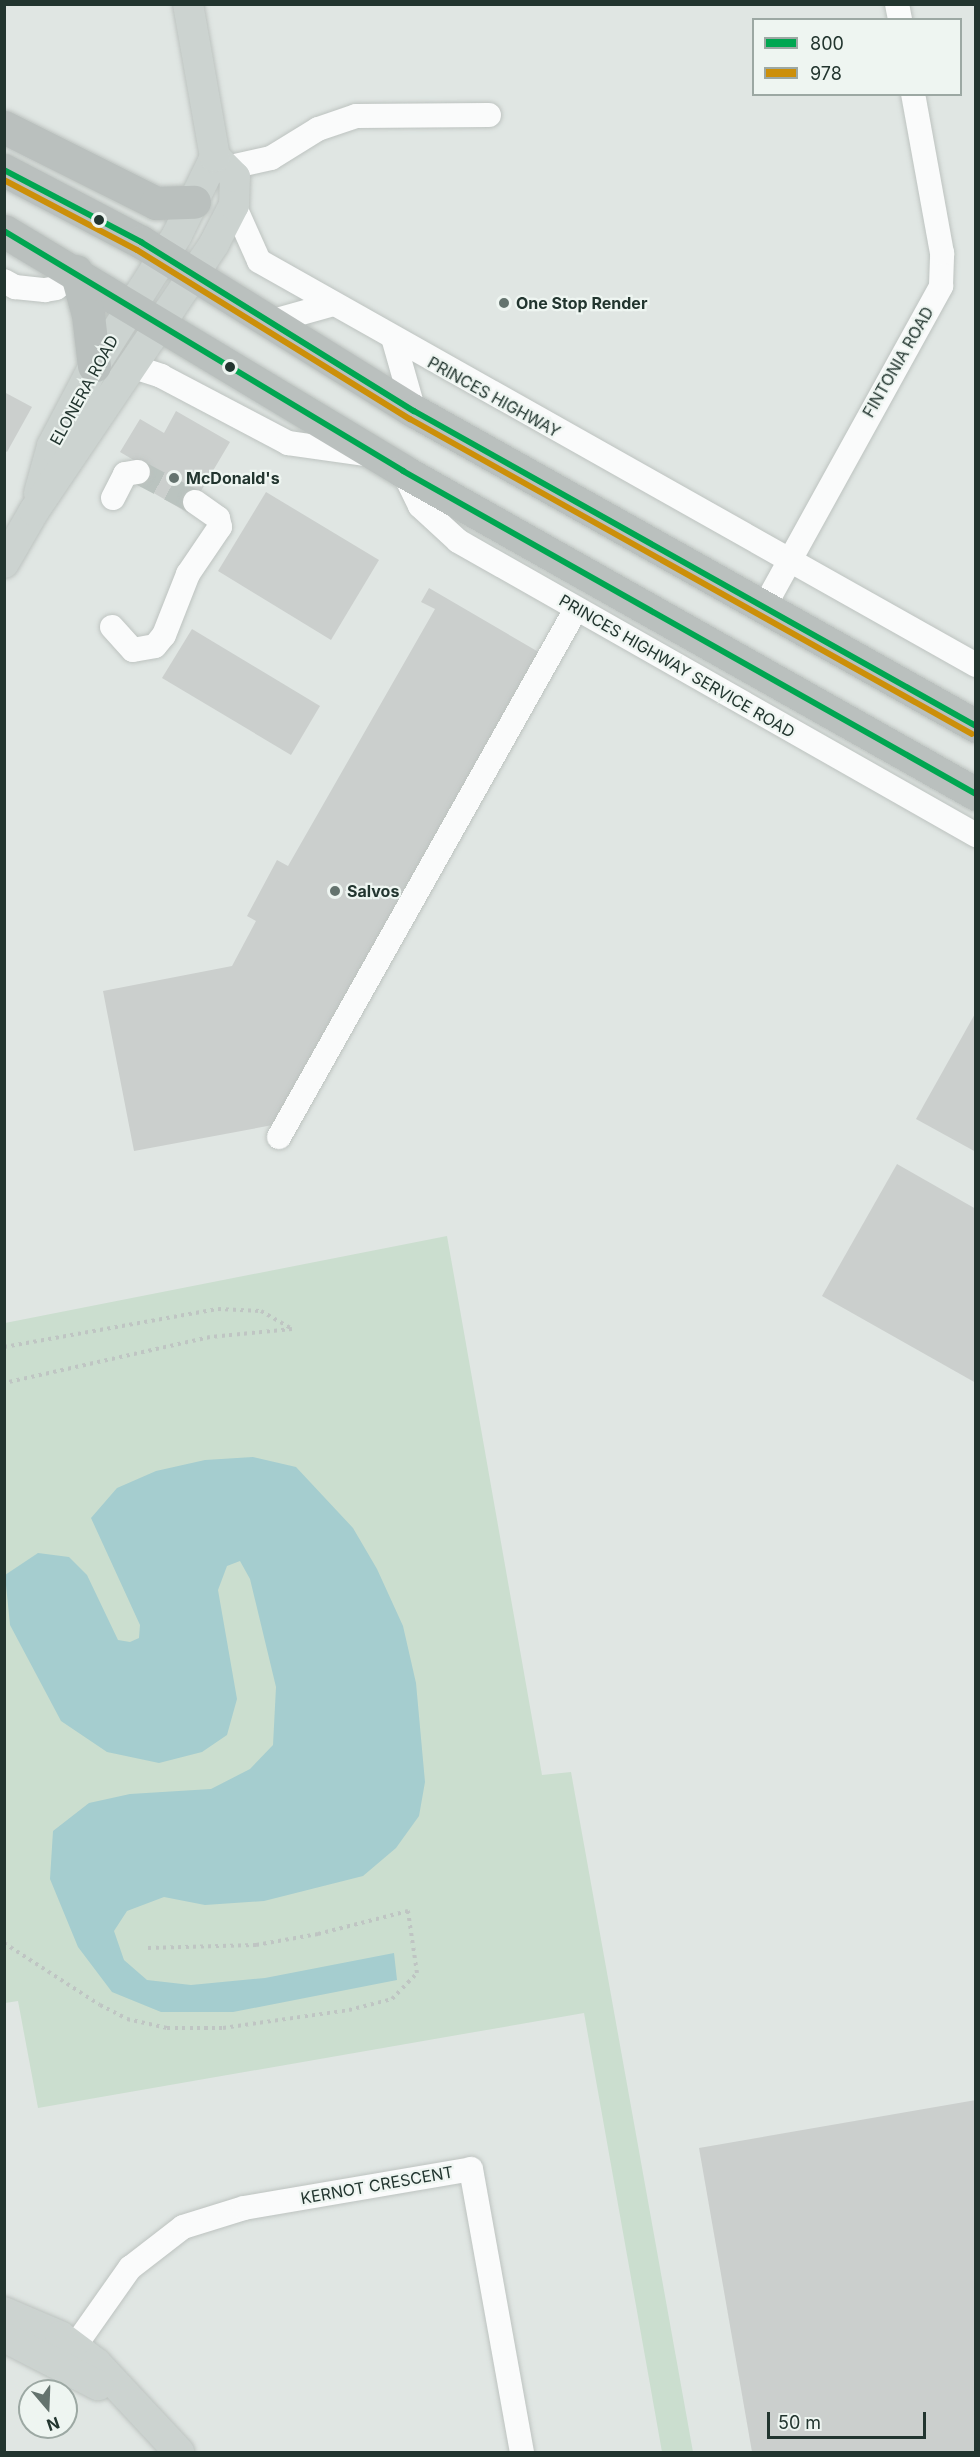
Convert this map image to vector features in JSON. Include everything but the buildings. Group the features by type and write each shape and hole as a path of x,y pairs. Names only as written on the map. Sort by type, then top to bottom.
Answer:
{"highway":[{"path":"4,127 146,199 194,202"},
{"path":"4,170 165,256 273,321 414,411 975,726"},
{"path":"4,231 76,271 390,464 975,794"},
{"path":"76,271 88,315 94,366"}],"main road":[{"path":"188,4 220,163 235,177 234,205"},
{"name":"ELONERA ROAD","path":"34,511 52,446 94,366 165,256 194,202 220,163"},
{"name":"ELONERA ROAD","path":"4,563 34,511 131,366 162,324 234,205"},
{"path":"4,2312 29,2320 68,2356 137,2408 179,2452"},
{"path":"4,2337 68,2356"}],"street":[{"name":"FINTONIA ROAD","path":"763,609 785,562 941,286 942,253 914,96"},
{"path":"220,163 270,158 318,129 347,118 378,114 489,115"},
{"name":"PRINCES HIGHWAY","path":"234,205 256,258 394,341 785,562"},
{"path":"4,281 15,287 45,290 56,288 76,271"},
{"path":"273,321 334,304"},
{"path":"394,341 414,411"},
{"path":"131,366 161,376 288,443 390,464"},
{"name":"PRINCES HIGHWAY SERVICE ROAD","path":"390,464 420,506 458,541 975,834"},
{"path":"113,498 125,474 138,472"},
{"path":"112,627 133,650 155,646 164,635 188,574 217,538 220,527 218,518 195,502"},
{"path":"785,562 975,665"},
{"path":"279,1137 576,609"},
{"name":"KERNOT CRESCENT","path":"68,2356 130,2268 183,2227 244,2208 471,2169 522,2452"}],"path":[{"path":"4,1347 218,1308 261,1311 292,1329 210,1337 4,1383"},
{"path":"4,1943 100,2006 127,2019 167,2028 223,2028 349,2010 392,1999 417,1973 408,1911 328,1932 256,1945 147,1948"}],"green space":[{"path":"447,1236 542,1775 571,1772 693,2452 662,2452 584,2013 38,2108 18,2001 5,2003 5,1323"}],"water":[{"path":"253,1457 296,1467 353,1528 377,1569 403,1626 416,1683 425,1782 419,1816 396,1848 363,1876 264,1901 205,1905 164,1897 127,1911 114,1931 124,1960 147,1980 191,1985 265,1978 394,1953 397,1980 233,2012 161,2012 112,1992 78,1947 50,1879 53,1831 89,1803 130,1794 211,1789 250,1769 273,1745 276,1687 250,1579 240,1561 227,1566 218,1590 237,1699 227,1735 202,1752 159,1763 107,1752 61,1721 10,1625 5,1575 38,1553 69,1557 87,1575 118,1640 130,1642 139,1638 140,1625 91,1518 117,1488 156,1471 205,1460"}],"tunnel":[{"path":"138,472 195,502"}],"transit line":[{"name":"800","path":"4,170 141,242 414,411 976,726"},
{"name":"978","path":"4,180 137,250 410,419 972,734"},
{"name":"800","path":"4,231 403,471 976,794"}],"place":[{"name":"One Stop Render","path":"504,303"},
{"name":"McDonald's","path":"174,478"},
{"name":"Salvos","path":"335,891"}]}
